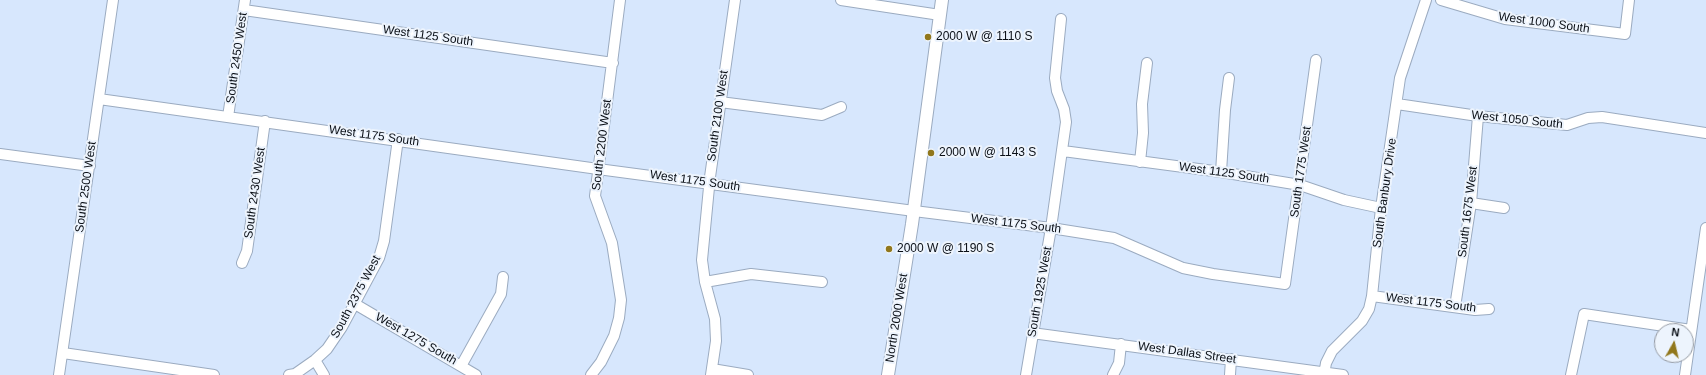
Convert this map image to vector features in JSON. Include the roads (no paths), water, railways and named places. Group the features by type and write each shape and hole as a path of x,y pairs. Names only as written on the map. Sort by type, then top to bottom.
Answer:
{"main road":[{"name":"North 2000 West","path":"888,375 914,211 942,0"}],"street":[{"name":"South 2500 West","path":"60,375 114,0"},
{"name":"South 2200 West","path":"591,375 601,362 614,336 619,318 621,300 612,243 595,196 620,0"},
{"name":"South 2100 West","path":"712,372 716,341 715,319 705,282 702,260 709,183 734,0"},
{"path":"841,0 940,15"},
{"name":"South Banbury Drive","path":"1324,374 1326,363 1332,352 1362,321 1369,309 1372,296 1381,208 1400,78 1426,0"},
{"name":"West 1000 South","path":"1441,0 1505,19 1625,34 1630,0"},
{"name":"West 1125 South","path":"245,5 613,63"},
{"name":"South 2450 West","path":"228,117 245,5"},
{"name":"South 1925 West","path":"1026,375 1032,332 1051,228 1066,122 1064,109 1057,91 1055,78 1061,19"},
{"name":"South 1775 West","path":"1285,284 1300,185 1316,60"},
{"path":"1140,162 1144,133 1142,104 1147,63"},
{"path":"1221,172 1225,110 1230,78"},
{"name":"West 1175 South","path":"99,99 914,211 1051,228 1114,238 1183,268 1285,284"},
{"path":"720,102 822,116 841,107"},
{"name":"West 1050 South","path":"1397,104 1478,116 1567,125 1588,118 1602,116 1706,133"},
{"name":"South 1675 West","path":"1455,307 1471,203 1478,116"},
{"name":"South 2430 West","path":"242,263 247,251 265,122"},
{"name":"South 2375 West","path":"289,375 295,374 315,360 327,349 355,304 379,258 384,241 398,139"},
{"name":"West 1125 South","path":"1063,151 1221,172 1300,185 1344,200 1381,208"},
{"path":"0,154 90,166"},
{"path":"1471,203 1504,208"},
{"path":"1693,323 1706,228"},
{"path":"705,282 751,274 822,282"},
{"path":"461,366 501,294 503,277"},
{"name":"West 1175 South","path":"1372,296 1475,310 1489,309"},
{"name":"West 1275 South","path":"355,304 476,375"},
{"path":"1571,375 1584,314 1654,324"},
{"name":"West Dallas Street","path":"1032,332 1231,359 1324,374 1343,375"},
{"path":"1112,375 1119,363 1121,344"},
{"path":"63,353 211,375"},
{"path":"1230,375 1231,359"},
{"path":"315,360 324,375"},
{"path":"1685,375 1687,363"},
{"path":"712,372 748,375"}],"place":[{"name":"2000 W @ 1110 S","path":"928,37"},
{"name":"2000 W @ 1143 S","path":"931,153"},
{"name":"2000 W @ 1190 S","path":"889,249"}]}
